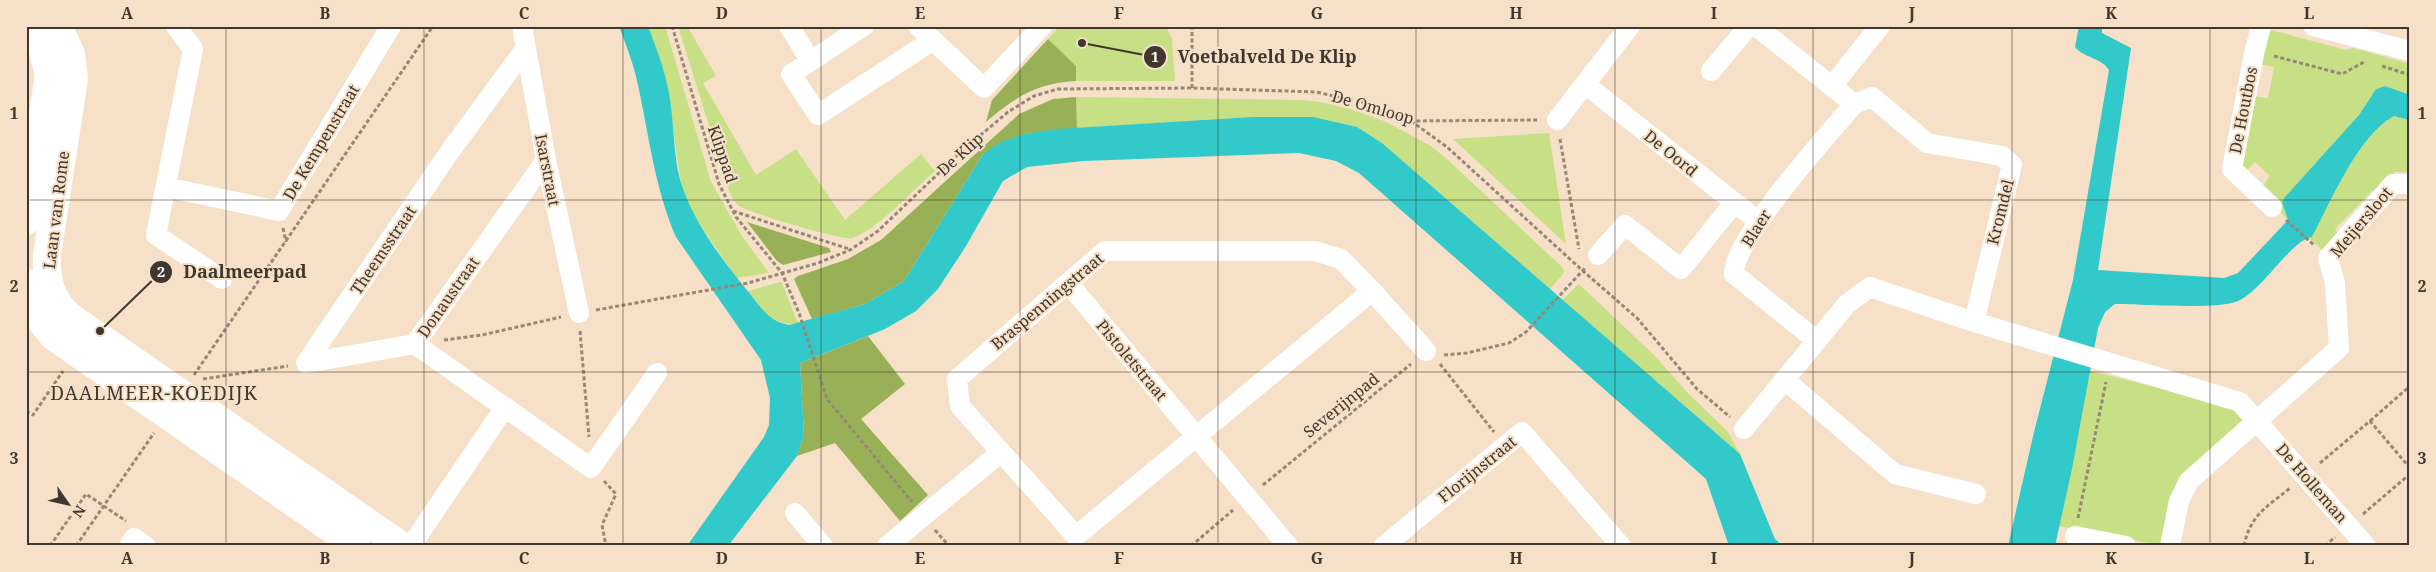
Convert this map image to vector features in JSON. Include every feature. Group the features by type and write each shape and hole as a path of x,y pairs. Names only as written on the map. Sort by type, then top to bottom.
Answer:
{"street":[{"name":"Laan van Rome","path":"26,221 48,75 42,47 29,26"},
{"name":"Laan van Rome","path":"58,26 71,54 74,79 47,255 37,280 53,295 65,313 186,387 402,546"},
{"path":"176,26 193,49 156,235 222,279"},
{"name":"De Kempenstraat","path":"166,187 279,211 391,26"},
{"name":"Isarstraat","path":"522,26 546,160 578,313"},
{"path":"789,26 810,60"},
{"path":"864,26 790,74 818,114 925,33 984,88 1042,26"},
{"path":"1557,120 1630,26"},
{"path":"1711,71 1749,26"},
{"path":"1756,26 1854,104"},
{"path":"1832,86 1880,26"},
{"name":"De Houtbos","path":"2261,26 2232,169 2278,213"},
{"path":"2313,26 2410,51"},
{"name":"Theemsstraat","path":"306,364 448,154 526,48"},
{"name":"De Oord","path":"1585,84 1758,221"},
{"name":"Kromdel","path":"1854,104 1872,97 1927,143 2002,156 2012,165 1974,322"},
{"name":"Blaer","path":"1817,341 1734,274 1734,266 1758,221 1854,104"},
{"name":"Donaustraat","path":"546,160 415,344 591,468"},
{"name":"Meijersloot","path":"2170,546 2179,501 2189,481 2338,348 2335,283 2328,258 2394,184 2410,184"},
{"name":"Blaer","path":"1586,256 1625,225 1681,269 1734,203"},
{"name":"Braspenningstraat","path":"1372,291 1076,536 960,406 957,379 1105,251 1315,251 1341,259 1372,291 1428,352"},
{"name":"Pistoletstraat","path":"1068,283 1196,436"},
{"path":"1744,429 1847,304 1870,287 1974,322 2240,402 2258,420"},
{"path":"26,297 48,331 356,546"},
{"path":"306,364 415,344"},
{"path":"591,468 657,373"},
{"path":"1785,380 1896,474 1976,494"},
{"path":"412,546 505,407"},
{"name":"De Holleman","path":"2258,420 2366,546"},
{"name":"Florijnstraat","path":"1384,546 1522,432 1621,546"},
{"path":"1196,436 1288,546"},
{"path":"887,546 1000,452"},
{"path":"795,513 823,546"},
{"path":"2074,536 2126,546"}],"path":[{"path":"186,387 433,26"},
{"name":"Klippad","path":"672,26 719,184 733,210 782,273 818,366 827,399 923,516"},
{"path":"1192,26 1192,88"},
{"path":"2254,54 2279,56 2342,74 2364,60 2410,75"},
{"name":"De Omloop","path":"1192,88 1316,92 1366,103 1411,121 1557,120"},
{"name":"De Klip","path":"415,344 482,334 578,313 748,283 818,263 850,250 878,231 963,150 1008,112 1034,96 1058,89 1192,88"},
{"path":"1428,352 1441,356 1467,353 1510,343 1526,332 1583,272 1586,256 1557,120"},
{"path":"1411,121 1447,147 1583,272 1637,318 1697,389 1744,429"},
{"path":"733,210 850,250"},
{"path":"2278,213 2308,240"},
{"path":"1583,272 1586,256"},
{"path":"578,313 591,468 616,494 602,525 606,546"},
{"path":"26,411 33,416 76,352"},
{"path":"1428,352 1505,446"},
{"name":"Severijnpad","path":"1191,546 1428,352"},
{"path":"2074,536 2103,361"},
{"path":"186,387 306,364"},
{"path":"2244,546 2248,529 2254,518 2410,386"},
{"path":"76,546 166,415"},
{"path":"2370,421 2410,468"},
{"path":"2325,546 2410,474"},
{"path":"50,546 86,494 132,525 136,543"}],"green space":[{"path":"648,26 665,26 711,182 742,236 769,273 737,278 695,218 681,185 667,84"},
{"path":"678,26 687,26 716,76 703,83 756,175 796,149 845,220 921,154 935,171 883,219 852,238 831,235 794,225 745,209 733,199 728,186"},
{"path":"1060,26 1166,26 1172,39 1175,81 1076,81 1076,66 1048,39"},
{"path":"2267,29 2346,50 2353,48 2410,64 2410,95 2385,86 2376,89 2359,115 2282,202 2288,220 2260,190 2270,176 2255,162 2244,173 2241,168 2254,96 2268,98 2274,67 2259,64"},
{"path":"1048,39 1076,66 1076,81 1062,82 1027,93 1007,105 986,122 992,100"},
{"path":"1076,97 1301,100 1350,109 1384,121 1431,146 1448,160 1562,267 1564,273 1550,289 1382,143 1357,127 1252,117 1077,128"},
{"path":"1076,97 1077,128 1024,134 983,154 904,281 865,304 812,319 794,279 848,259 881,240 1019,114 1053,99"},
{"path":"2394,116 2410,120 2410,172 2395,172 2377,193 2372,191 2335,229 2338,234 2322,250 2308,237 2312,237 2337,188 2358,153 2381,125"},
{"path":"1549,133 1566,244 1453,139"},
{"path":"747,222 829,248 831,252 783,265 777,261"},
{"path":"780,282 798,323 781,323 775,320 769,316 748,291"},
{"path":"1579,284 1654,355 1687,392 1728,432 1740,454 1562,300"},
{"path":"868,336 905,384 861,419 928,495 900,521 835,443 797,456 804,435 800,363"},
{"path":"2090,371 2228,405 2246,424 2183,477 2165,546 2059,526"}],"water":[{"path":"619,26 648,26 661,62 670,96 675,149 682,186 701,227 727,265 764,312 775,320 789,325 865,304 904,281 983,154 1001,142 1024,134 1057,129 1252,117 1313,117 1357,127 1382,143 1740,454 1775,539 1783,546 1729,546 1706,479 1359,173 1336,161 1299,153 1084,161 1027,167 1003,181 966,246 938,289 916,311 885,329 800,363 804,435 797,456 728,546 687,546 764,437 769,425 770,398 761,360 676,237 663,200 653,162 638,85 630,55"},
{"path":"2079,26 2102,26 2102,33 2131,48 2098,270 2224,278 2238,273 2288,220 2282,202 2285,197 2359,115 2376,89 2385,86 2410,95 2410,120 2394,116 2381,125 2357,153 2312,237 2304,240 2286,255 2248,295 2228,304 2214,305 2115,304 2105,312 2098,328 2072,469 2055,546 2008,546 2034,432 2073,280 2109,70 2102,63 2083,54 2075,47"}],"place":[{"name":"Voetbalveld De Klip","path":"1082,43"},
{"name":"Daalmeerpad","path":"100,331"}],"district":[{"name":"DAALMEER-KOEDIJK","path":"154,393"}]}
